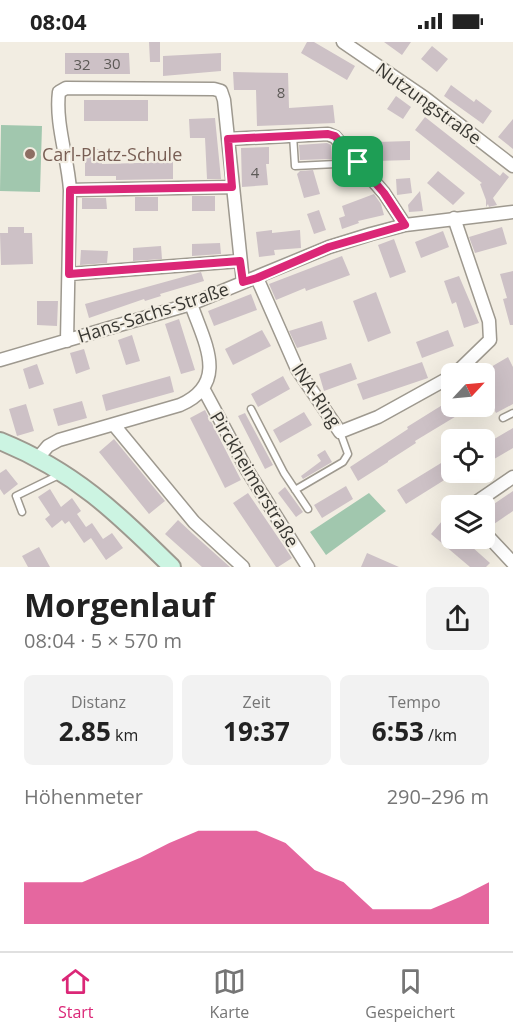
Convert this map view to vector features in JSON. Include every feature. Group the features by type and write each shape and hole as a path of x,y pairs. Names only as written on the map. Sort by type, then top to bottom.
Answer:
{"street":[{"name":"Nutzungstraße","path":"343,42 425,98 513,166"},
{"path":"67,341 70,190 69,168 57,104 59,92 66,88 214,89 221,91 224,100 243,282"},
{"path":"228,139 328,134 335,136 384,193 405,225"},
{"path":"70,190 232,187"},
{"name":"Hans-Sachs-Straße","path":"0,360 191,304 329,247 405,225 513,212"},
{"name":"INA-Ring","path":"454,218 489,321 490,340 466,363"},
{"path":"69,274 240,261"},
{"name":"INA-Ring","path":"257,278 297,369 340,432 378,417 441,382"},
{"name":"Pirckheimerstraße","path":"38,458 48,446 59,441 180,405 194,399 204,390 210,376 210,359 191,304"},
{"name":"Pirckheimerstraße","path":"204,390 247,470 308,567"},
{"path":"114,425 194,522 243,567"},
{"path":"0,441 64,472 116,511 172,567"},
{"path":"487,495 513,477"},
{"path":"495,544 513,563"}],"lane":[{"path":"293,135 295,166 358,162"},
{"path":"251,410 284,473 308,509"},
{"path":"503,418 513,413"},
{"path":"295,490 343,462 348,454 340,432"},
{"path":"22,512 16,496 64,472"}],"green space":[{"path":"1,125 42,126 40,192 0,191"},
{"path":"369,493 386,511 326,555 310,532"}],"building":[{"path":"149,42 160,42 160,62 150,62"},
{"path":"307,42 314,42 355,66 347,80 301,53"},
{"path":"384,42 411,42 402,55"},
{"path":"432,46 448,59 437,72 421,59"},
{"path":"65,53 129,53 130,74 65,74"},
{"path":"221,53 221,71 163,76 163,56"},
{"path":"233,72 288,73 289,108 333,105 335,123 257,126 256,90 234,90"},
{"path":"451,85 474,102 476,99 492,111 483,124 444,96"},
{"path":"396,96 411,107 403,119 387,109"},
{"path":"84,100 148,100 148,121 84,121"},
{"path":"425,117 500,176 503,172 509,177 493,198 497,205 489,207 488,204 486,207 480,184 482,183 415,130"},
{"path":"215,118 221,179 207,179 205,138 190,138 189,119"},
{"path":"513,119 513,149 498,137"},
{"path":"410,141 410,160 376,161 376,142"},
{"path":"327,143 331,145 332,159 300,160 299,145"},
{"path":"269,147 269,164 266,164 268,185 242,187 241,148"},
{"path":"85,149 101,149 102,164 173,162 173,179 116,180 116,176 85,176"},
{"path":"313,170 320,194 304,198 297,174 300,171"},
{"path":"438,171 465,193 453,205 427,183"},
{"path":"410,178 412,193 397,195 396,179"},
{"path":"420,191 423,211 409,212 408,205"},
{"path":"374,194 381,204 384,215 358,221 359,223 342,229 339,218 345,216 342,206"},
{"path":"192,196 215,196 215,211 192,211"},
{"path":"135,197 158,197 158,211 135,211"},
{"path":"82,198 106,198 107,209 82,209"},
{"path":"319,210 326,230 314,234 307,214"},
{"path":"8,227 24,227 24,233 32,233 33,264 1,265 0,233 8,233"},
{"path":"502,227 507,244 475,253 469,237"},
{"path":"272,230 272,233 300,230 301,248 274,250 275,255 259,257 256,232"},
{"path":"443,231 449,247 421,258 415,242"},
{"path":"394,239 406,272 390,278 378,245"},
{"path":"220,243 221,254 192,256 192,244"},
{"path":"161,246 162,259 133,261 133,248"},
{"path":"81,250 108,251 107,263 80,265"},
{"path":"342,256 350,275 306,291 305,288 276,300 269,284"},
{"path":"513,271 513,325 510,325 503,299 507,298 500,274"},
{"path":"201,272 204,281 89,318 85,304"},
{"path":"459,276 479,323 464,328 456,302 452,304 444,281"},
{"path":"376,292 391,333 368,342 353,301"},
{"path":"251,294 257,310 214,326 208,311"},
{"path":"37,301 58,301 57,326 37,325"},
{"path":"179,319 195,370 181,374 165,324"},
{"path":"322,321 327,339 297,348 289,331"},
{"path":"262,330 271,346 233,365 225,349"},
{"path":"448,330 454,346 422,358 416,342"},
{"path":"132,335 140,361 126,365 118,340"},
{"path":"84,349 90,369 76,374 70,353"},
{"path":"508,357 513,367 513,404 496,413 495,411 495,365"},
{"path":"422,362 428,378 363,400 357,384"},
{"path":"351,363 357,379 324,391 319,374"},
{"path":"37,364 44,384 29,389 23,369"},
{"path":"170,376 174,392 106,411 102,395"},
{"path":"283,376 290,389 258,407 251,394"},
{"path":"82,401 87,418 58,426 53,409"},
{"path":"26,404 34,431 17,436 9,409"},
{"path":"441,406 441,417 455,417 415,441 416,443 358,481 350,467 408,429 407,427"},
{"path":"205,410 241,480 225,488 190,418"},
{"path":"304,412 312,425 280,443 273,430"},
{"path":"245,413 273,465 265,469 238,416"},
{"path":"513,428 513,448 495,459 495,439"},
{"path":"114,439 165,501 149,514 99,452"},
{"path":"325,450 332,462 303,479 301,476 321,461 317,455"},
{"path":"441,463 441,482 406,504 397,490"},
{"path":"6,469 18,484 4,495 0,489 0,473"},
{"path":"346,486 353,499 322,518 314,505"},
{"path":"285,487 303,512 296,517 278,493"},
{"path":"50,489 61,507 72,498 81,511 77,514 86,527 92,523 103,539 112,533 123,548 106,560 91,538 84,543 69,521 65,524 62,520 52,528 45,519 50,515 38,497"},
{"path":"513,491 513,511 495,523 495,503"},
{"path":"248,493 292,558 278,567 233,503"},
{"path":"178,520 230,567 202,567 165,534"},
{"path":"441,522 441,542 431,534"},
{"path":"39,547 50,567 28,567 22,556"},
{"path":"449,549 474,549 490,563 486,567 470,567"},
{"path":"367,553 399,567 361,567"}],"place":[{"name":"Carl-Platz-Schule","path":"30,154"}],"route":[{"path":"328,134 335,136 358,162 384,193 405,225 329,247 243,282 240,261 69,274 70,190 232,187 228,139 328,134"}]}
